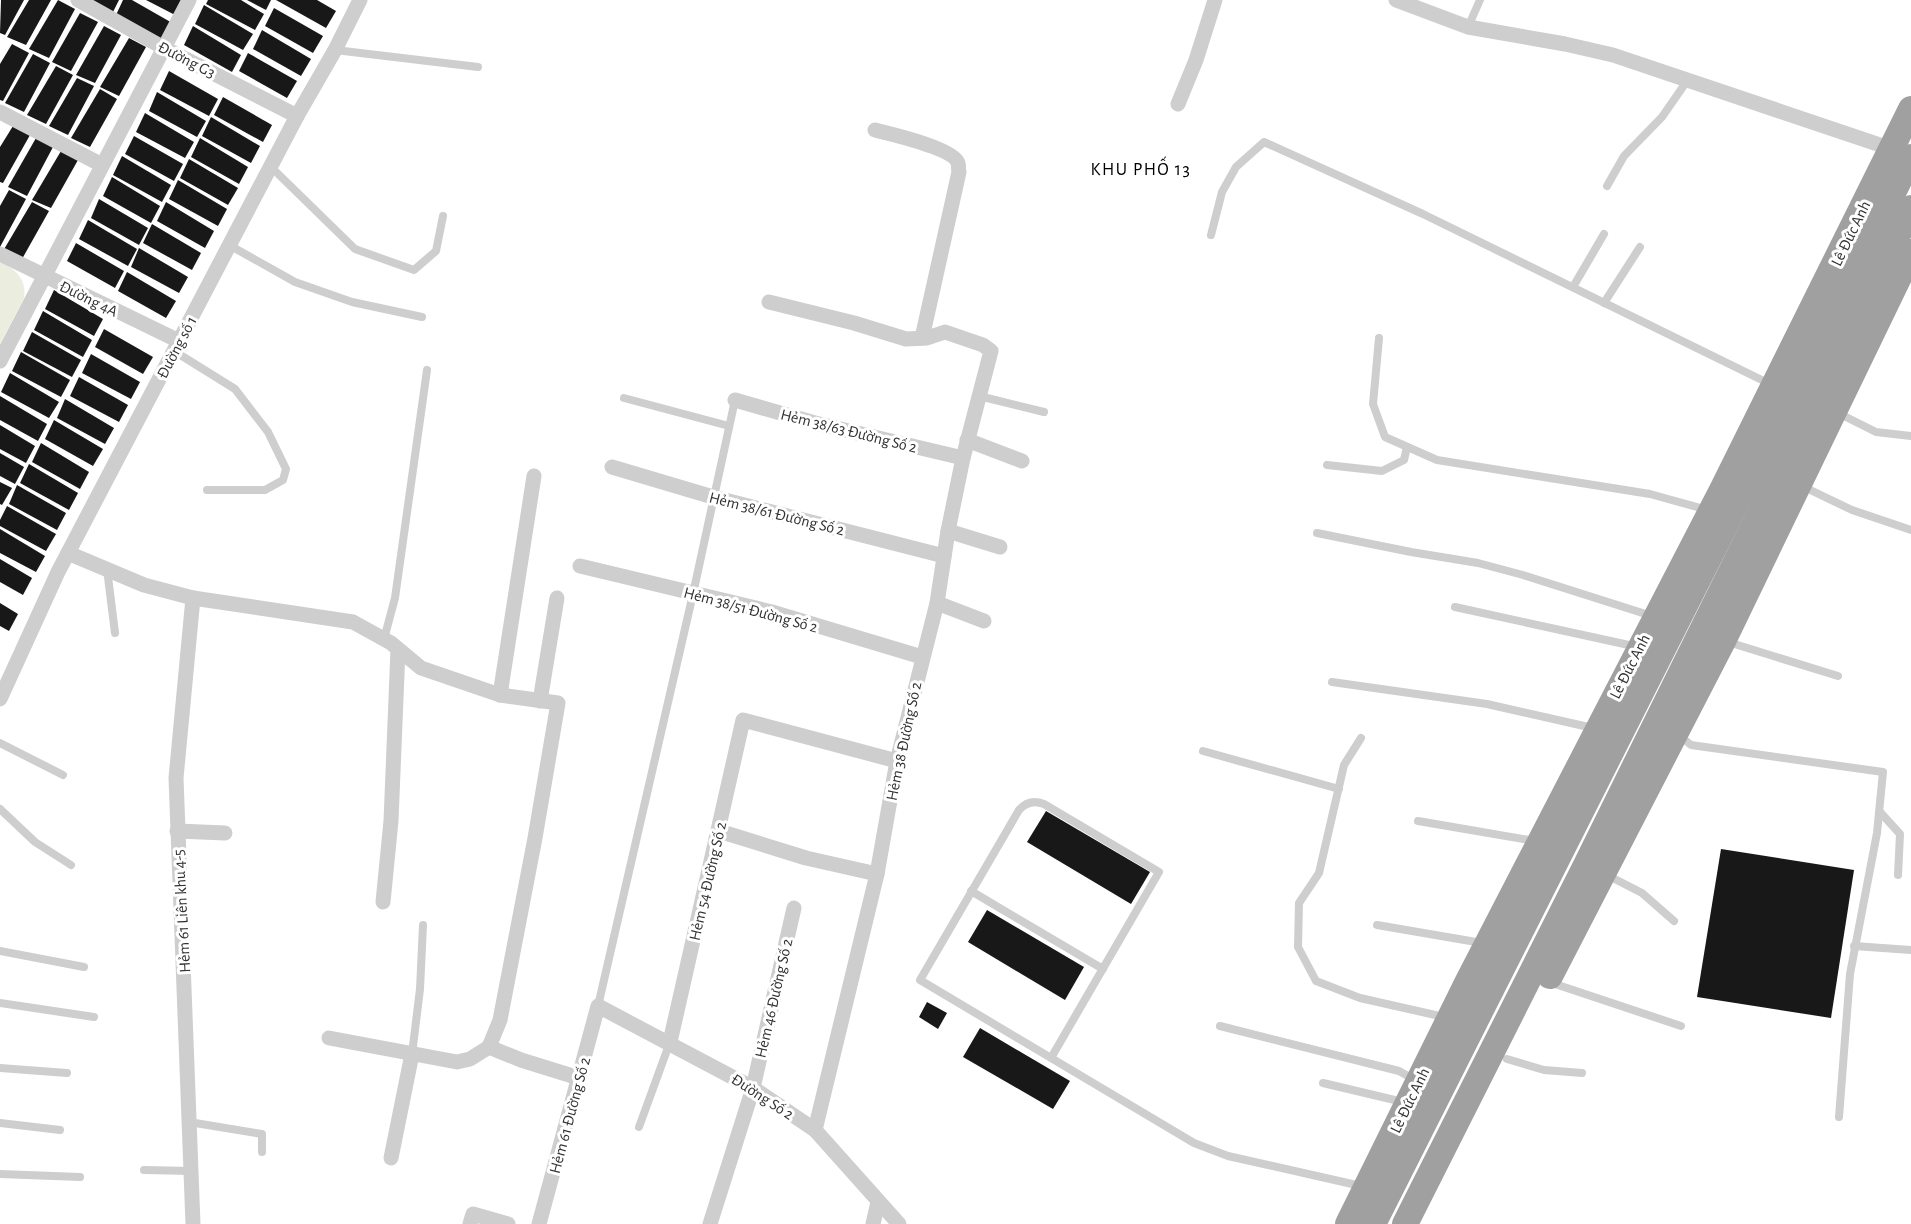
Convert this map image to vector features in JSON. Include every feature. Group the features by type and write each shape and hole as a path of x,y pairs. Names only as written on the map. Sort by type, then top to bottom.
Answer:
{"highway":[{"name":"Lê Đức Anh","path":"1373,1224 1666,620 1904,154 1911,109"},
{"name":"Lê Đức Anh","path":"1720,515 1774,386 1904,154"},
{"path":"1421,1224 1547,981 1595,869 1911,208"},
{"path":"1405,1224 1595,869 1677,733 1911,252"},
{"name":"Lê Đức Anh","path":"1348,1224 1449,1018 1639,647 1666,620"}],"street":[{"name":"Đường G3","path":"78,0 164,48 297,116"},
{"path":"0,362 189,0"},
{"name":"Đường số 1","path":"0,699 68,553 270,166 335,50 360,0"},
{"path":"1178,104 1196,60 1215,0"},
{"path":"1396,0 1468,27 1613,55 1904,154"},
{"path":"0,112 102,165"},
{"path":"770,302 906,339 922,338 958,172 958,163 955,158 931,146 875,130"},
{"name":"Đường 4A","path":"0,254 176,346"},
{"name":"Hẻm 38 Đường Số 2","path":"815,1130 877,874 897,760 937,603 948,531 963,458 991,351 983,345 945,333 922,338"},
{"name":"Hẻm 38/63 Đường Số 2","path":"735,400 815,423 963,458"},
{"path":"968,440 1022,461"},
{"name":"Hẻm 38/61 Đường Số 2","path":"612,467 712,497 944,556"},
{"path":"500,695 534,476"},
{"path":"948,531 1000,547"},
{"path":"68,553 144,585 193,598 353,622 384,639 421,668 500,695 558,703 500,1020 489,1047 470,1059 457,1062 329,1038"},
{"name":"Hẻm 38/51 Đường Số 2","path":"580,566 772,612 922,657"},
{"name":"Hẻm 61 Liên khu 4-5","path":"193,598 176,777 193,1224"},
{"path":"540,700 557,598"},
{"path":"937,603 984,621"},
{"path":"383,902 391,821 398,649"},
{"name":"Hẻm 54 Đường Số 2","path":"670,1042 743,720 897,760"},
{"path":"177,831 225,833"},
{"path":"719,831 806,858 877,874"},
{"name":"Hẻm 46 Đường Số 2","path":"710,1224 753,1088 794,908"},
{"name":"Đường Số 2","path":"598,1006 670,1042 753,1088 815,1130 898,1224"},
{"name":"Hẻm 61 Đường Số 2","path":"539,1224 598,1006"},
{"path":"489,1047 521,1060 579,1078"},
{"path":"392,1158 412,1054"},
{"path":"873,1224 878,1202"},
{"path":"470,1224 473,1214 508,1224"}],"lane":[{"path":"1468,27 1480,0"},
{"path":"335,50 478,67"},
{"path":"1607,186 1624,156 1662,117 1687,81"},
{"path":"1211,236 1222,192 1236,167 1264,142 1422,214 1774,386"},
{"path":"270,166 356,249 414,270 436,251 443,216"},
{"path":"1573,287 1604,234"},
{"path":"229,245 295,282 352,302 422,317"},
{"path":"1604,303 1640,247"},
{"path":"1379,338 1373,404 1385,437 1437,460 1650,494 1720,515"},
{"path":"176,346 235,389 268,432 286,469 283,480 265,490 207,490"},
{"path":"384,639 395,598 427,370"},
{"path":"979,396 1044,412"},
{"path":"624,398 729,426"},
{"path":"598,1006 693,594 712,497 735,400"},
{"path":"1834,411 1876,432 1911,436"},
{"path":"1327,465 1382,471 1404,460 1407,447"},
{"path":"1798,484 1852,510 1911,530"},
{"path":"1317,533 1478,563 1666,620"},
{"path":"107,569 115,633"},
{"path":"1455,607 1639,647"},
{"path":"1723,641 1838,676"},
{"path":"1332,682 1487,704 1597,730"},
{"path":"1677,733 1691,745 1883,772 1877,833 1854,946 1846,1006 1839,1117"},
{"path":"1361,738 1344,765 1319,873 1299,903 1298,947 1316,981 1360,998 1449,1018"},
{"path":"0,743 63,775"},
{"path":"1203,751 1339,789"},
{"path":"1051,1058 1159,872 1044,804 1033,801 1019,810 920,980 1051,1058 1194,1143 1228,1156 1366,1187"},
{"path":"0,809 35,842 71,865"},
{"path":"1880,812 1900,834 1898,875"},
{"path":"1418,821 1540,842"},
{"path":"1595,869 1642,893 1674,921"},
{"path":"971,891 1102,969"},
{"path":"412,1054 420,989 423,925"},
{"path":"1377,925 1487,944"},
{"path":"1854,946 1911,950"},
{"path":"0,951 84,967"},
{"path":"1547,981 1681,1026"},
{"path":"0,1003 94,1017"},
{"path":"1220,1026 1400,1071 1413,1092"},
{"path":"639,1127 670,1042"},
{"path":"1507,1059 1544,1070 1582,1073"},
{"path":"0,1068 67,1073"},
{"path":"1323,1083 1413,1092"},
{"path":"189,1122 262,1134 262,1152"},
{"path":"0,1123 60,1130"},
{"path":"144,1170 192,1171"},
{"path":"0,1174 80,1177"}],"shaded area":[{"path":"0,261 19,275 24,285 24,298 0,344"}],"building":[{"path":"1,0 24,0 5,35 0,33"},
{"path":"29,0 51,0 26,45 7,37"},
{"path":"58,0 75,9 49,58 29,49"},
{"path":"91,0 119,0 113,12"},
{"path":"123,0 132,0 174,24 165,41 116,15"},
{"path":"146,0 185,0 177,16"},
{"path":"208,0 241,0 264,14 255,30 206,4"},
{"path":"247,0 271,0 266,10"},
{"path":"276,0 317,0 336,11 326,28"},
{"path":"204,5 253,34 243,50 195,24"},
{"path":"274,8 323,36 313,53 265,26"},
{"path":"80,13 98,22 71,71 52,62"},
{"path":"104,26 121,35 95,83 76,75"},
{"path":"193,26 241,55 232,72 184,45"},
{"path":"262,30 311,59 301,76 253,49"},
{"path":"129,38 146,47 119,96 100,87"},
{"path":"12,44 29,53 3,101 0,100 0,64"},
{"path":"248,53 297,81 287,98 239,71"},
{"path":"33,54 50,63 24,112 5,103"},
{"path":"56,66 73,75 46,124 27,115"},
{"path":"169,71 218,99 209,116 160,90"},
{"path":"77,78 94,86 68,135 49,126"},
{"path":"100,89 117,99 90,147 71,138"},
{"path":"157,92 206,121 197,137 149,111"},
{"path":"223,97 272,125 263,142 214,115"},
{"path":"145,113 194,142 185,158 136,132"},
{"path":"211,117 260,146 251,163 202,136"},
{"path":"13,126 30,135 3,183 0,182 0,147"},
{"path":"134,136 183,164 174,181 125,154"},
{"path":"36,138 53,147 27,196 8,187"},
{"path":"200,138 248,167 239,184 191,157"},
{"path":"61,151 78,160 51,208 32,200"},
{"path":"122,156 171,185 162,202 113,175"},
{"path":"189,159 238,188 228,205 180,178"},
{"path":"112,177 160,206 151,223 103,196"},
{"path":"178,180 227,209 218,226 169,199"},
{"path":"9,190 26,199 0,247 0,206"},
{"path":"99,199 148,228 139,245 91,218"},
{"path":"32,202 49,211 22,259 3,251"},
{"path":"166,202 214,231 205,248 157,221"},
{"path":"88,220 137,249 128,266 79,239"},
{"path":"152,224 201,253 192,270 143,243"},
{"path":"76,243 124,271 115,288 67,261"},
{"path":"139,248 188,277 179,293 131,267"},
{"path":"127,272 176,301 166,318 118,291"},
{"path":"54,290 103,319 94,336 45,309"},
{"path":"43,311 92,340 83,357 34,330"},
{"path":"104,329 153,357 143,374 95,347"},
{"path":"32,332 81,360 72,377 23,351"},
{"path":"21,352 70,380 61,397 12,371"},
{"path":"91,354 140,382 131,399 82,373"},
{"path":"10,373 59,402 49,418 1,392"},
{"path":"79,377 128,405 119,422 70,396"},
{"path":"0,396 47,424 38,441 0,420"},
{"path":"65,399 114,428 105,444 57,418"},
{"path":"54,420 103,449 93,466 45,439"},
{"path":"0,425 35,446 26,463 0,449"},
{"path":"41,443 89,472 80,489 32,462"},
{"path":"0,453 24,467 15,484 0,476"},
{"path":"29,464 78,493 69,510 20,483"},
{"path":"0,482 12,488 2,505 0,504"},
{"path":"17,485 66,513 57,530 9,504"},
{"path":"7,506 56,534 46,551 0,526 0,520"},
{"path":"0,529 45,556 36,572 0,553"},
{"path":"0,559 32,578 23,595 0,582"},
{"path":"0,603 18,614 9,631 0,626"},
{"path":"1046,811 1150,872 1131,904 1027,842"},
{"path":"1721,849 1854,870 1831,1018 1697,997"},
{"path":"987,910 1084,967 1065,1000 968,942"},
{"path":"927,1002 947,1013 938,1029 919,1017"},
{"path":"980,1028 1070,1081 1053,1109 963,1057"}],"district":[{"name":"KHU PHỐ 13","path":"1141,169"}]}
